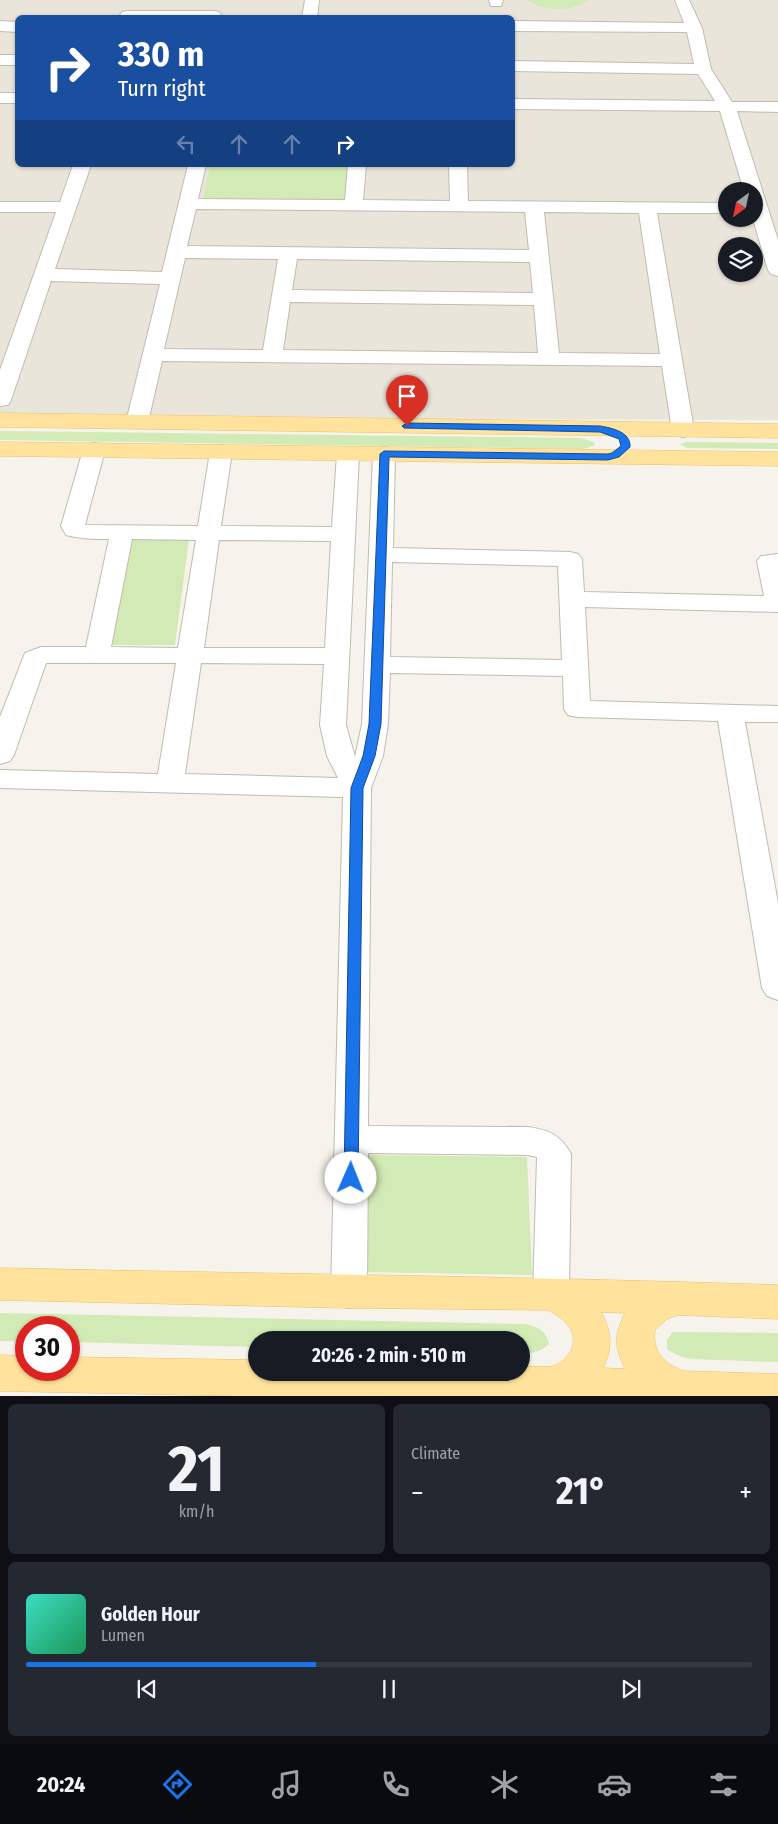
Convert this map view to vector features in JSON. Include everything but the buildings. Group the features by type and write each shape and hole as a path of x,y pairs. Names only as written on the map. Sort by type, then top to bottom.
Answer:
{"main road":[{"path":"0,420 778,431"},
{"path":"600,429 617,433 626,442 622,451 608,457"},
{"path":"677,429 665,431 656,437 655,446 664,453 678,458"},
{"path":"0,449 778,460"},
{"path":"0,1284 349,1292 551,1294 673,1300 778,1302"},
{"path":"548,1384 568,1378 584,1366 590,1355 593,1342 591,1329 585,1317 576,1307 564,1299 551,1294"},
{"path":"673,1300 658,1304 646,1312 638,1323 634,1336 636,1351 643,1365 655,1377 670,1385 686,1389"},
{"path":"0,1373 335,1389 548,1384 778,1392"}],"street":[{"path":"127,15 132,0"},
{"path":"214,15 218,0"},
{"path":"310,15 312,0"},
{"path":"682,0 694,28 703,69 727,107 750,182"},
{"path":"0,26 15,27"},
{"path":"515,26 694,28"},
{"path":"0,61 15,60"},
{"path":"515,66 703,69"},
{"path":"0,98 15,98"},
{"path":"515,104 778,107"},
{"path":"0,400 81,167"},
{"path":"137,422 196,167"},
{"path":"354,205 357,167"},
{"path":"458,167 459,206"},
{"path":"188,204 718,208"},
{"path":"0,207 67,207"},
{"path":"534,207 549,359"},
{"path":"646,208 672,360 677,429"},
{"path":"763,224 778,270"},
{"path":"177,252 539,256"},
{"path":"272,356 288,253"},
{"path":"44,274 171,278"},
{"path":"281,296 543,299"},
{"path":"0,335 22,336"},
{"path":"153,355 672,360"},
{"path":"94,450 73,526 74,530 81,532 344,534"},
{"path":"170,783 221,452"},
{"path":"348,454 333,725 341,756 357,788"},
{"path":"349,1292 357,788 373,740 384,454"},
{"path":"97,654 122,532"},
{"path":"381,555 570,559 577,709 778,714"},
{"path":"572,599 778,604 770,561 778,561"},
{"path":"338,621 378,622"},
{"path":"0,755 34,659 40,655 337,656"},
{"path":"377,665 575,668"},
{"path":"730,713 778,988"},
{"path":"0,779 357,788"},
{"path":"352,1140 528,1141 538,1142 552,1149 554,1154 551,1294"}],"shaded area":[{"path":"0,0 778,0 778,420 0,416"}],"green space":[{"path":"527,0 588,0 575,7 558,9 541,7"},
{"path":"210,167 348,167 345,200 203,199"},
{"path":"0,431 581,438 594,442 595,445 584,449 0,440"},
{"path":"686,442 778,443 778,449 687,448 680,444"},
{"path":"131,539 189,539 175,645 112,645"},
{"path":"369,1155 527,1157 532,1275 365,1272"},
{"path":"0,1313 525,1324 534,1326 544,1332 549,1344 539,1351 530,1353 530,1331 248,1331 248,1347 80,1342 80,1316 15,1316 15,1341 0,1341"},
{"path":"673,1332 778,1333 778,1362 690,1359 677,1355 667,1349 667,1339"}],"route":[{"path":"351,1178 357,788 369,756 375,724 384,454 608,457 622,451 626,442 617,433 600,429 407,426"}]}
